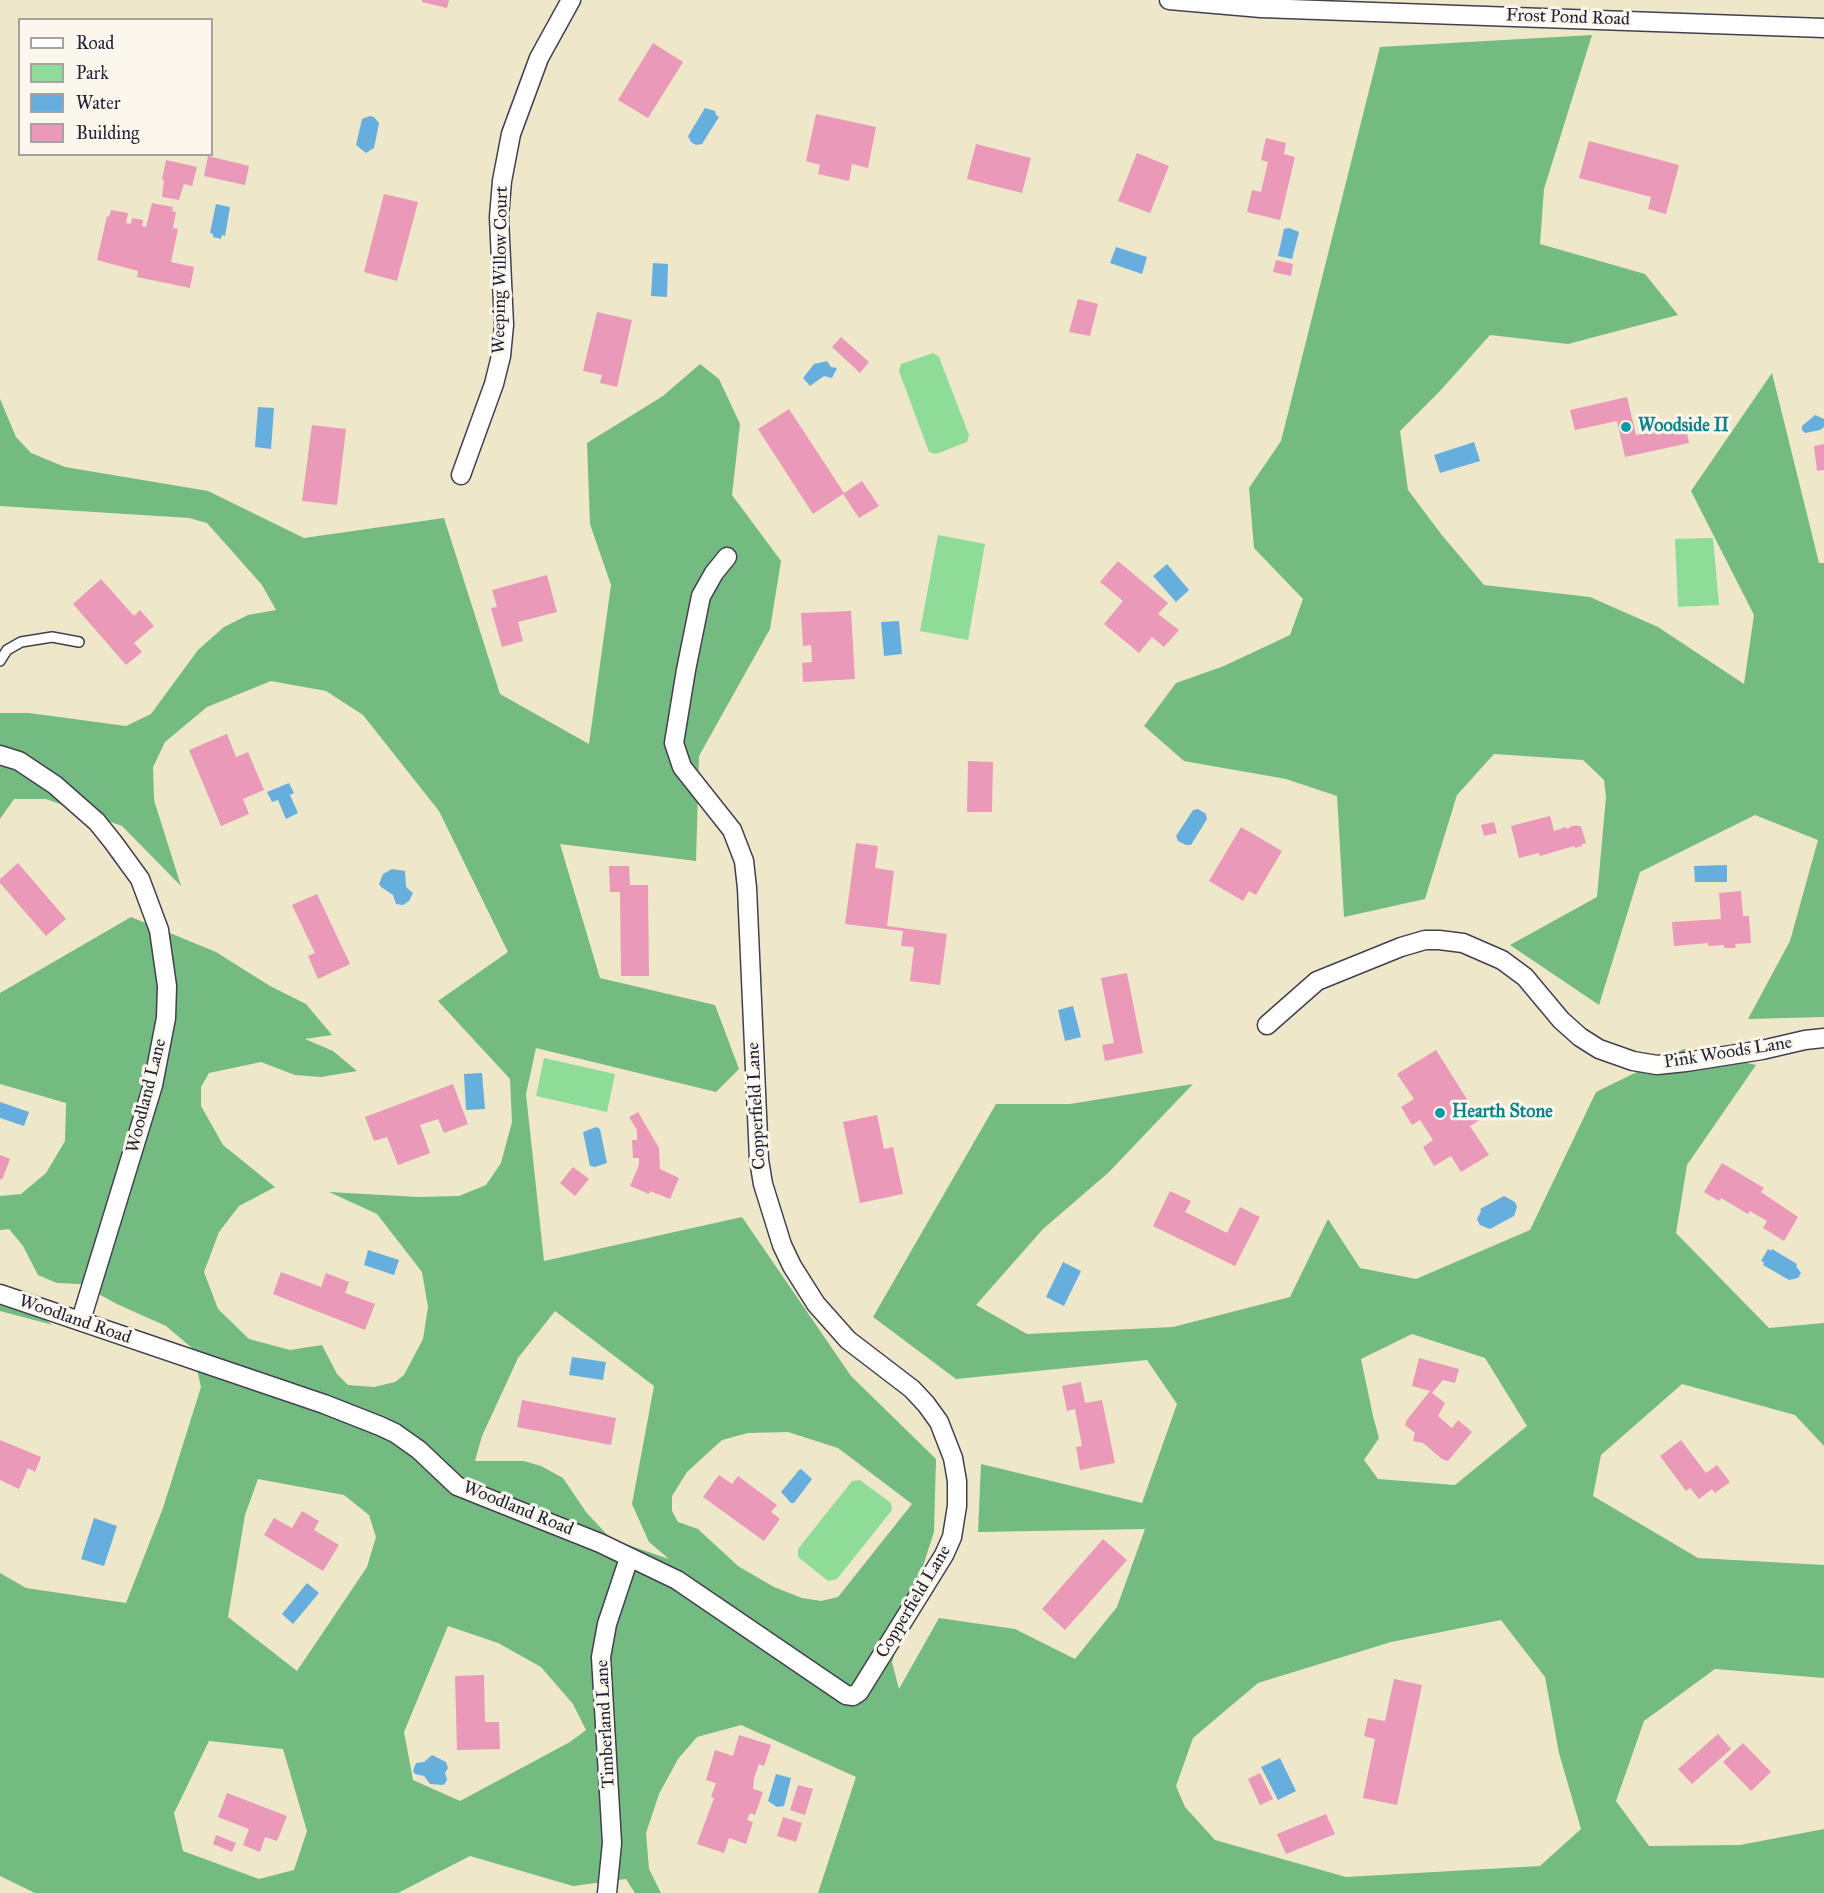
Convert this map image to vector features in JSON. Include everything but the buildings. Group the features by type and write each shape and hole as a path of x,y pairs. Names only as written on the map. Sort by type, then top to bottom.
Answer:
{"street":[{"name":"Weeping Willow Court","path":"461,475 495,384 501,356 504,325 499,217 502,181 511,134 539,58 571,0"},
{"name":"Frost Pond Road","path":"1169,0 1255,8 1824,28"},
{"name":"Copperfield Lane","path":"727,556 701,596 674,743 682,767 732,830 744,861 762,1184 782,1245 792,1266 816,1304 848,1340 912,1389 926,1404 939,1422 953,1458 957,1481 957,1506 952,1537 944,1555 859,1692 853,1696"},
{"name":"Woodland Lane","path":"0,755 19,761 55,785 97,822 140,879 159,930 166,986 166,1018 153,1085 81,1320"},
{"name":"Pink Woods Lane","path":"1267,1025 1317,981 1401,946 1425,940 1439,940 1463,943 1502,960 1525,977 1561,1020 1580,1037 1599,1049 1633,1061 1657,1065 1686,1062 1824,1038"},
{"name":"Woodland Road","path":"0,1294 324,1404 394,1432 419,1450 457,1486 600,1543 677,1580 846,1695 853,1696"},
{"name":"Timberland Lane","path":"607,1893 612,1843 601,1657 607,1624 629,1558"}],"lane":[{"path":"0,661 7,650 21,642 52,637 79,642"}],"green space":[{"path":"1592,35 1544,189 1540,244 1645,274 1678,315 1568,344 1490,335 1440,391 1400,431 1408,490 1484,585 1590,597 1658,627 1744,684 1754,615 1691,491 1772,373 1819,563 1824,563 1824,1017 1748,1019 1790,941 1818,840 1755,815 1640,872 1599,1005 1510,945 1597,897 1606,797 1604,780 1583,760 1494,754 1457,795 1425,899 1344,917 1337,796 1286,779 1184,761 1144,726 1176,683 1224,666 1290,635 1303,599 1254,548 1249,488 1281,441 1380,47"},
{"path":"933,353 939,357 969,435 967,442 936,454 929,452 899,371 901,364"},
{"path":"700,364 719,379 740,424 732,495 781,561 770,629 699,756 696,861 560,844 600,978 715,1005 739,1069 716,1092 536,1048 526,1094 544,1261 742,1217 851,1376 936,1459 934,1532 892,1662 899,1689 939,1618 1015,1629 1075,1659 1117,1607 1145,1529 978,1532 981,1464 1142,1503 1177,1404 1147,1360 956,1379 873,1317 996,1104 1070,1104 1193,1084 1108,1173 1043,1229 976,1305 1027,1334 1173,1327 1290,1297 1328,1219 1360,1268 1416,1279 1530,1230 1596,1092 1684,1049 1756,1065 1687,1165 1676,1233 1769,1328 1824,1323 1824,1446 1795,1415 1682,1384 1601,1455 1593,1496 1698,1558 1824,1565 1824,1678 1715,1669 1644,1721 1616,1801 1649,1846 1740,1845 1824,1829 1824,1893 818,1893 856,1777 741,1725 697,1737 678,1759 659,1794 646,1833 649,1869 661,1893 635,1893 626,1879 573,1886 470,1856 398,1893 35,1893 0,1876 0,1573 26,1588 126,1603 163,1508 201,1387 192,1348 166,1326 80,1284 57,1283 38,1275 23,1246 9,1229 0,1230 0,1196 21,1194 46,1173 65,1141 66,1103 0,1084 0,993 131,917 216,952 270,986 306,1004 332,1035 305,1039 333,1051 357,1071 321,1077 295,1075 261,1062 209,1073 201,1087 201,1106 223,1145 275,1187 239,1206 219,1232 204,1272 218,1309 249,1339 290,1350 322,1345 337,1374 348,1385 374,1387 395,1382 404,1375 423,1339 428,1307 422,1272 377,1214 329,1192 418,1197 459,1196 486,1185 501,1163 512,1122 510,1079 438,1001 508,952 439,811 363,715 326,691 271,681 207,707 165,742 153,767 154,800 181,886 122,826 46,799 14,799 0,819 0,713 29,713 126,726 151,714 198,650 224,627 248,615 276,610 262,585 207,523 189,518 0,506 0,399 16,437 31,453 65,467 208,491 304,538 444,518 500,694 589,744 611,585 590,524 587,443 663,396","holes":["555,1311 654,1386 632,1504 649,1542 669,1559 611,1539 586,1512 563,1478 541,1466 524,1461 475,1461 482,1436 518,1358","1412,1334 1485,1358 1527,1426 1455,1485 1378,1479 1364,1460 1379,1438 1361,1359","788,1432 838,1448 912,1504 838,1597 821,1601 802,1598 774,1587 738,1566 698,1529 678,1522 672,1511 672,1496 687,1472 722,1440 748,1433","258,1479 344,1495 369,1515 376,1537 367,1567 297,1671 228,1617 245,1515","1501,1620 1545,1677 1559,1753 1581,1829 1540,1866 1346,1877 1215,1840 1185,1807 1176,1786 1193,1738 1258,1683 1391,1642","448,1626 498,1643 541,1667 573,1704 586,1730 570,1742 460,1801 413,1780 404,1732","209,1741 283,1749 307,1831 294,1870 259,1879 183,1851 174,1813"]},
{"path":"938,535 985,544 968,640 920,631"},
{"path":"1713,538 1719,605 1678,607 1675,539"},
{"path":"544,1058 615,1074 607,1112 536,1096"},
{"path":"0,1291 53,1325 0,1311"},
{"path":"860,1480 891,1503 892,1510 837,1579 828,1581 798,1557 798,1549 852,1481"}],"water":[{"path":"705,108 715,111 719,117 702,144 696,145 688,136"},
{"path":"370,116 379,123 374,148 366,153 356,145 362,119"},
{"path":"216,204 230,207 225,236 222,235 221,239 213,237 210,233"},
{"path":"1289,228 1299,232 1292,259 1278,256 1284,229"},
{"path":"1116,247 1147,257 1142,274 1110,263"},
{"path":"653,263 668,264 667,297 651,296"},
{"path":"827,361 831,367 837,368 832,378 824,376 810,386 803,378 814,364"},
{"path":"258,407 274,408 271,449 255,447"},
{"path":"1815,415 1824,419 1824,427 1805,433 1802,426"},
{"path":"1474,442 1480,461 1440,473 1434,455"},
{"path":"1167,564 1189,590 1176,602 1153,576"},
{"path":"899,621 902,654 884,656 881,622"},
{"path":"289,783 294,793 290,795 298,813 286,819 278,800 272,802 267,792"},
{"path":"1198,809 1206,814 1207,819 1191,845 1186,845 1178,841 1176,836 1193,810"},
{"path":"1727,865 1727,882 1695,882 1694,866"},
{"path":"392,869 405,871 406,887 413,893 409,901 403,905 396,904 393,895 379,884 383,874"},
{"path":"1073,1006 1081,1037 1065,1041 1058,1010"},
{"path":"482,1073 485,1109 466,1110 464,1074"},
{"path":"0,1102 29,1112 24,1126 0,1118"},
{"path":"596,1127 600,1129 607,1163 595,1167 590,1166 583,1132"},
{"path":"1504,1196 1515,1202 1517,1207 1514,1216 1490,1229 1480,1225 1477,1219 1480,1209"},
{"path":"1768,1249 1771,1251 1772,1249 1797,1264 1801,1273 1798,1278 1789,1280 1763,1265 1764,1262 1761,1261"},
{"path":"368,1250 399,1260 394,1275 364,1265"},
{"path":"1063,1262 1081,1271 1064,1306 1046,1297"},
{"path":"572,1357 606,1362 603,1380 569,1375"},
{"path":"801,1469 812,1479 794,1503 791,1503 781,1492"},
{"path":"94,1518 117,1526 104,1566 81,1559"},
{"path":"307,1583 319,1593 293,1624 282,1614"},
{"path":"432,1755 446,1762 447,1779 443,1785 430,1784 424,1776 415,1774 413,1771 416,1763 424,1762"},
{"path":"1280,1758 1296,1791 1278,1800 1261,1767"},
{"path":"776,1774 791,1778 784,1806 777,1807 768,1801"}],"place":[{"name":"Woodside II","path":"1626,427"},
{"name":"Hearth Stone","path":"1440,1113"}]}
